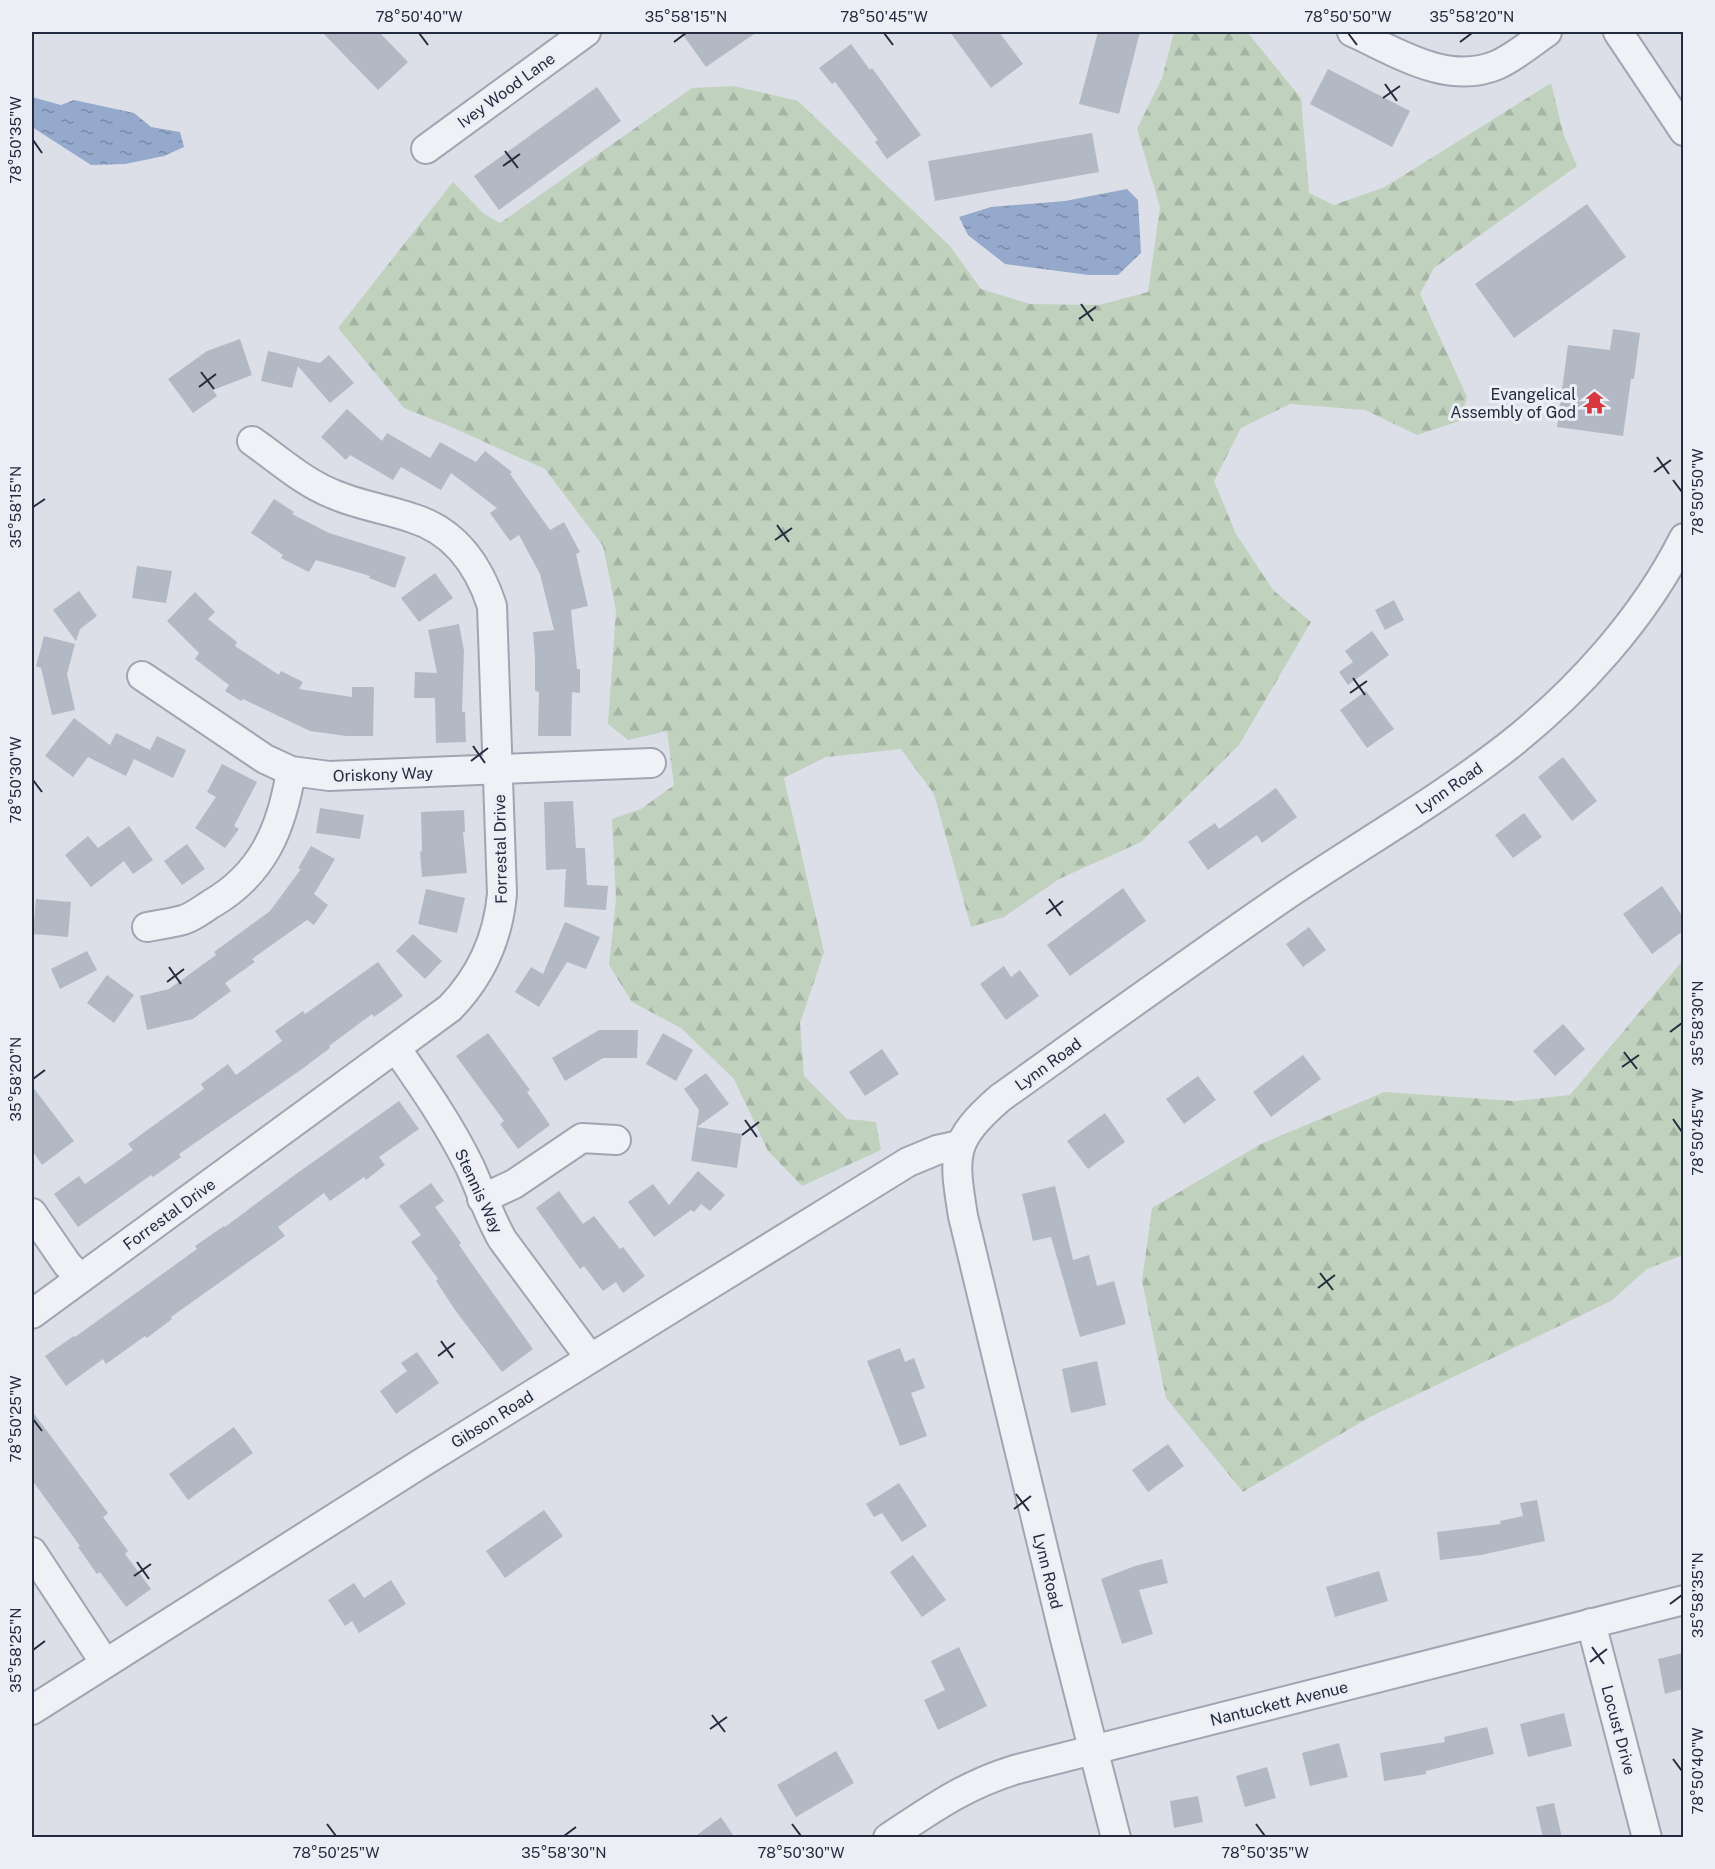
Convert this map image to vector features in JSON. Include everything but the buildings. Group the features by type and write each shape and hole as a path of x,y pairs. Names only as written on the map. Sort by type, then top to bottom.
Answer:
{"street":[{"name":"Ivey Wood Lane","path":"426,149 586,32"},
{"path":"1352,32 1424,64 1461,73 1479,71 1498,64 1547,32"},
{"path":"1618,32 1683,131"},
{"name":"Forrestal Drive","path":"32,1314 434,1021 459,999 479,972 492,945 501,912 492,606 484,583 464,551 446,535 427,524 331,494 252,441"},
{"name":"Lynn Road","path":"1116,1838 963,1216 957,1162 960,1145 974,1123 1000,1098 1219,941 1453,787 1525,732 1602,657 1632,622 1660,582 1683,538"},
{"name":"Oriskony Way","path":"142,676 266,759 291,771 329,776 651,763"},
{"path":"147,927 186,919 241,883 270,844 283,814 291,771"},
{"name":"Stennis Way","path":"396,1048 443,1116 470,1168 502,1239 590,1358"},
{"path":"483,1199 514,1184 582,1138 616,1140"},
{"name":"Gibson Road","path":"32,1710 590,1358 908,1162 937,1150 960,1145"},
{"path":"32,1213 80,1278"},
{"path":"32,1552 105,1663"},
{"name":"Nantuckett Avenue","path":"888,1838 958,1792 985,1779 1683,1600"},
{"name":"Locust Drive","path":"1591,1623 1647,1838"}],"green space":[{"path":"1174,32 1247,32 1301,98 1309,193 1334,205 1385,187 1551,83 1564,136 1577,166 1434,268 1420,294 1467,397 1460,421 1417,435 1365,410 1290,404 1241,428 1214,481 1236,534 1273,590 1311,622 1239,745 1141,842 1059,879 1004,917 971,927 934,794 901,749 826,757 784,778 824,952 800,1023 804,1076 847,1119 876,1122 881,1150 802,1186 768,1151 734,1079 681,1028 632,1002 609,965 616,899 612,819 641,809 674,785 667,731 628,740 608,724 616,610 603,546 545,469 404,408 338,328 453,182 484,214 500,223 692,88 734,86 798,101 950,246 981,289 1030,304 1099,305 1148,292 1160,207 1137,129 1162,78"},
{"path":"1683,960 1683,1255 1647,1269 1611,1301 1368,1418 1243,1492 1166,1398 1142,1281 1152,1208 1261,1144 1384,1092 1515,1101 1570,1095"}],"water":[{"path":"32,97 61,105 74,100 134,113 151,127 180,132 184,147 164,156 125,164 91,165 32,127"},
{"path":"1127,189 1138,200 1141,253 1118,275 1089,275 1005,264 968,235 959,217 991,207 1065,201"}],"place":[{"name":"Evangelical Assembly of God","path":"1594,403"}]}
